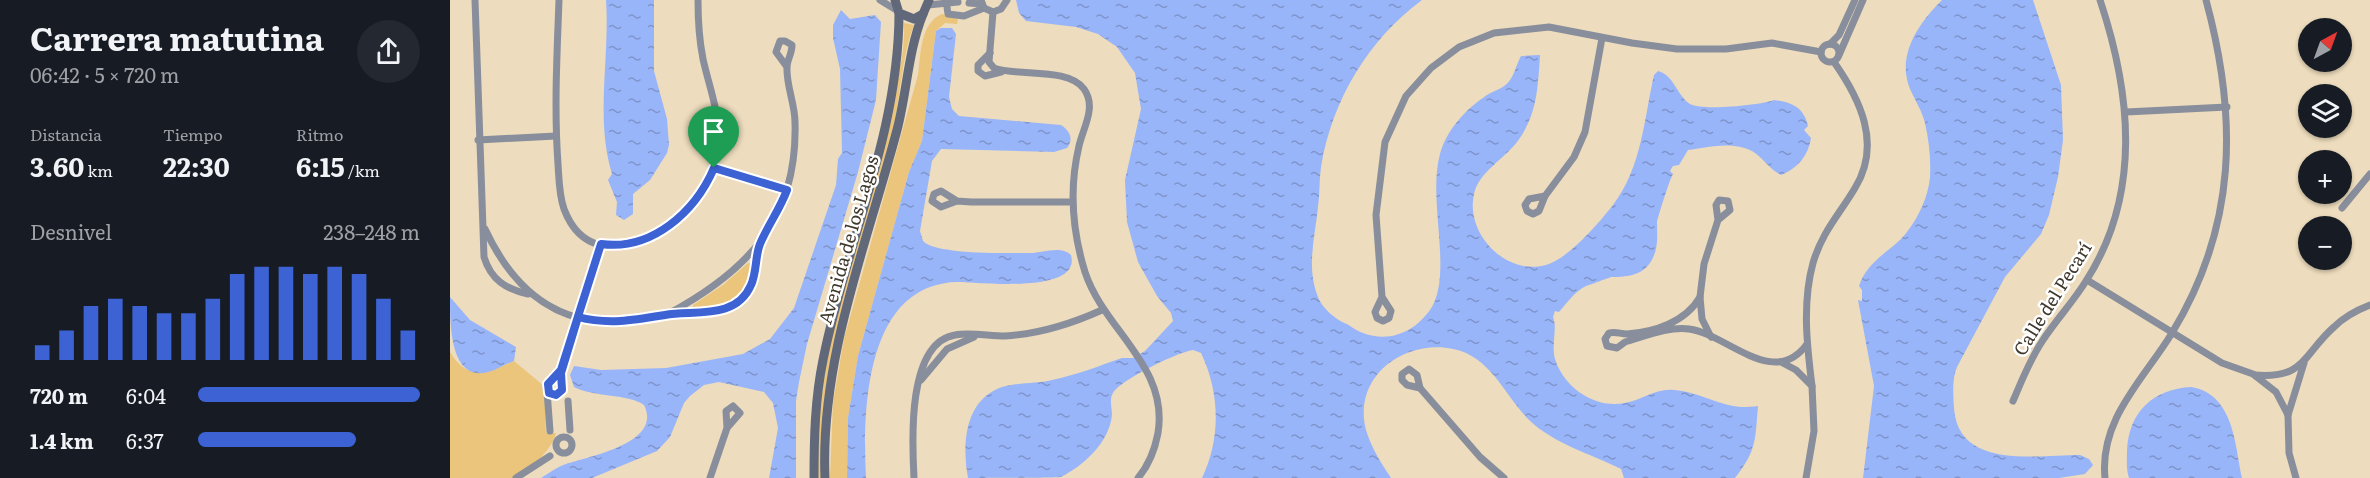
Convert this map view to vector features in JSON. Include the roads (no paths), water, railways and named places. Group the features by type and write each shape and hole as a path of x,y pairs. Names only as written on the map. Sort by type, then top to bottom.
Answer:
{"street":[{"path":"475,0 478,140 485,230 484,257 491,274 504,287 531,295 559,311 578,317 617,322 668,314 714,311 733,306 741,300 751,284 760,245 787,190 793,167 795,136 793,99 787,67"},
{"path":"558,0 556,136 560,187 565,211 581,232 601,244 634,242 671,224 698,197 714,168 719,141 718,116 702,57 698,0"},
{"path":"880,0 914,19 926,6 958,2"},
{"name":"Avenida de los Lagos","path":"814,478 815,425 823,360 877,163 896,64 899,12 895,0"},
{"path":"993,12 1001,9 1007,0"},
{"path":"1821,52 1825,45 1830,44 1843,29 1855,0"},
{"path":"1837,58 1863,0"},
{"name":"Calle del Pecarí","path":"2013,401 2043,341 2087,280 2111,228 2122,187 2126,152 2126,112 2114,43 2100,0"},
{"path":"2105,478 2108,444 2120,409 2172,332 2202,273 2218,218 2226,166 2227,107 2218,48 2206,0"},
{"path":"946,2 948,14 958,17 982,4"},
{"path":"969,3 982,4 993,12"},
{"name":"Avenida de los Lagos","path":"825,478 826,411 835,351 897,130 917,30 926,6"},
{"path":"993,12 991,66 1002,71 1070,78 1078,82 1087,94 1090,107 1076,160 1072,202 1081,260 1102,310 1149,372 1158,400 1159,424 1154,450 1138,478"},
{"path":"1382,297 1376,215 1384,142 1397,110 1418,81 1459,47 1494,33 1549,27 1602,38 1677,49 1726,48 1772,43 1821,52"},
{"path":"1545,196 1566,170 1585,132 1602,38"},
{"path":"1806,478 1814,430 1812,386 1806,344 1813,265 1833,218 1859,180 1867,148 1862,108 1837,58 1837,48 1830,44"},
{"path":"1821,52 1824,60 1837,58"},
{"path":"990,54 978,65 980,73 985,76 1002,71"},
{"path":"2126,112 2227,107"},
{"path":"478,140 556,136"},
{"path":"714,168 787,190"},
{"path":"2342,208 2370,174"},
{"path":"957,201 1011,204 1072,202"},
{"path":"1713,339 1702,319 1700,297 1704,264 1718,220"},
{"path":"485,230 503,262 531,295"},
{"path":"551,397 560,393 561,370 601,244"},
{"path":"668,314 716,286 760,245"},
{"path":"2087,280 2222,363 2253,374 2276,392 2288,415"},
{"path":"1700,297 1683,317 1649,329 1609,333 1606,343 1613,349 1625,342 1687,328 1752,357 1781,362 1802,375 1812,386"},
{"path":"2253,374 2287,372 2304,363 2334,327 2370,304"},
{"path":"914,478 914,420 920,382 924,359 937,344 955,335 1038,332 1082,320 1102,310"},
{"path":"1683,317 1687,328"},
{"path":"1622,333 1625,342"},
{"path":"920,382 928,368 947,349 976,336"},
{"path":"1781,362 1796,356 1806,344"},
{"path":"2295,478 2289,453 2288,415 2304,363"},
{"path":"550,431 551,397 547,389 561,370"},
{"path":"551,381 557,380 562,385"},
{"path":"1420,388 1480,457 1504,478"},
{"path":"516,478 550,456 566,453 571,448 568,401"},
{"path":"711,478 728,428"},
{"path":"550,456 559,438 564,437 570,430"},
{"path":"564,437 572,443"},
{"path":"556,445 559,451 566,453"}],"water":[{"path":"606,0 654,0 654,71 667,119 669,145 667,153 650,180 633,194 633,214 624,220 616,215 617,202 608,180 612,174 604,131"},
{"path":"1016,0 1422,0 1385,34 1355,73 1334,118 1321,167 1312,252 1314,286 1320,301 1338,320 1373,336 1401,334 1417,324 1430,310 1437,295 1440,277 1436,193 1437,173 1443,145 1452,128 1465,113 1487,95 1508,83 1521,56 1540,55 1533,111 1517,142 1481,179 1474,194 1473,209 1482,237 1492,249 1503,258 1531,267 1546,265 1564,256 1600,221 1623,190 1641,142 1654,75 1658,71 1668,77 1690,104 1697,106 1758,104 1774,100 1796,107 1806,120 1808,126 1804,130 1811,138 1805,156 1797,165 1781,175 1748,149 1713,146 1688,150 1679,165 1673,166 1670,171 1673,174 1657,222 1656,248 1650,263 1637,273 1610,277 1582,288 1559,312 1555,311 1553,317 1556,362 1567,381 1583,395 1593,400 1603,403 1625,403 1655,392 1674,390 1725,404 1758,406 1754,444 1742,468 1735,478 1624,478 1621,469 1548,435 1528,419 1495,377 1477,359 1453,349 1435,347 1401,356 1386,366 1375,378 1367,393 1364,411 1366,430 1373,449 1391,478 1202,478 1213,447 1215,400 1201,353 1193,350 1150,367 1118,388 1112,395 1110,425 1101,444 1078,466 1061,477 968,478 965,452 968,425 980,402 989,393 1008,385 1052,380 1122,358 1133,358 1145,351 1173,321 1171,313 1157,296 1138,262 1127,222 1125,180 1141,109 1135,73 1117,47 1098,34 1076,27 1026,21 1019,13"},
{"path":"1942,0 2033,0 2061,85 2063,140 2058,177 2049,215 2041,234 2005,277 1957,367 1953,397 1959,428 1969,442 1984,450 2002,455 2080,455 2089,459 2093,465 2085,474 2059,478 1863,478 1874,386 1858,300 1862,301 1862,290 1859,286 1871,265 1906,233 1927,194 1930,170 1928,136 1922,114 1906,76 1906,64 1912,40 1918,29"},
{"path":"841,10 850,19 875,15 881,22 876,100 858,172 807,344 796,401 796,478 769,478 778,428 773,403 764,392 719,382 704,385 690,396 684,403 670,437 657,451 592,478 541,478 563,465 621,446 643,429 647,418 644,405 637,401 574,387 570,375 574,366 601,370 666,368 743,354 770,339 794,308 836,185 838,159 842,153 840,69 833,38 833,25"},
{"path":"941,28 952,28 956,34 949,97 952,109 959,116 1061,125 1071,138 1067,148 1054,152 941,149 932,161 920,231 923,241 930,246 957,251 1030,253 1062,250 1071,255 1070,268 1061,276 1026,284 943,283 930,287 908,300 892,319 880,343 872,370 865,427 866,478 847,478 848,418 858,356 909,172 922,141 936,31"},
{"path":"450,297 470,320 516,347 514,361 488,372 475,373 466,368 459,360 452,336"},
{"path":"2191,387 2205,392 2224,410 2234,437 2242,478 2129,478 2127,450 2129,436 2138,413 2155,398 2166,392"}]}
